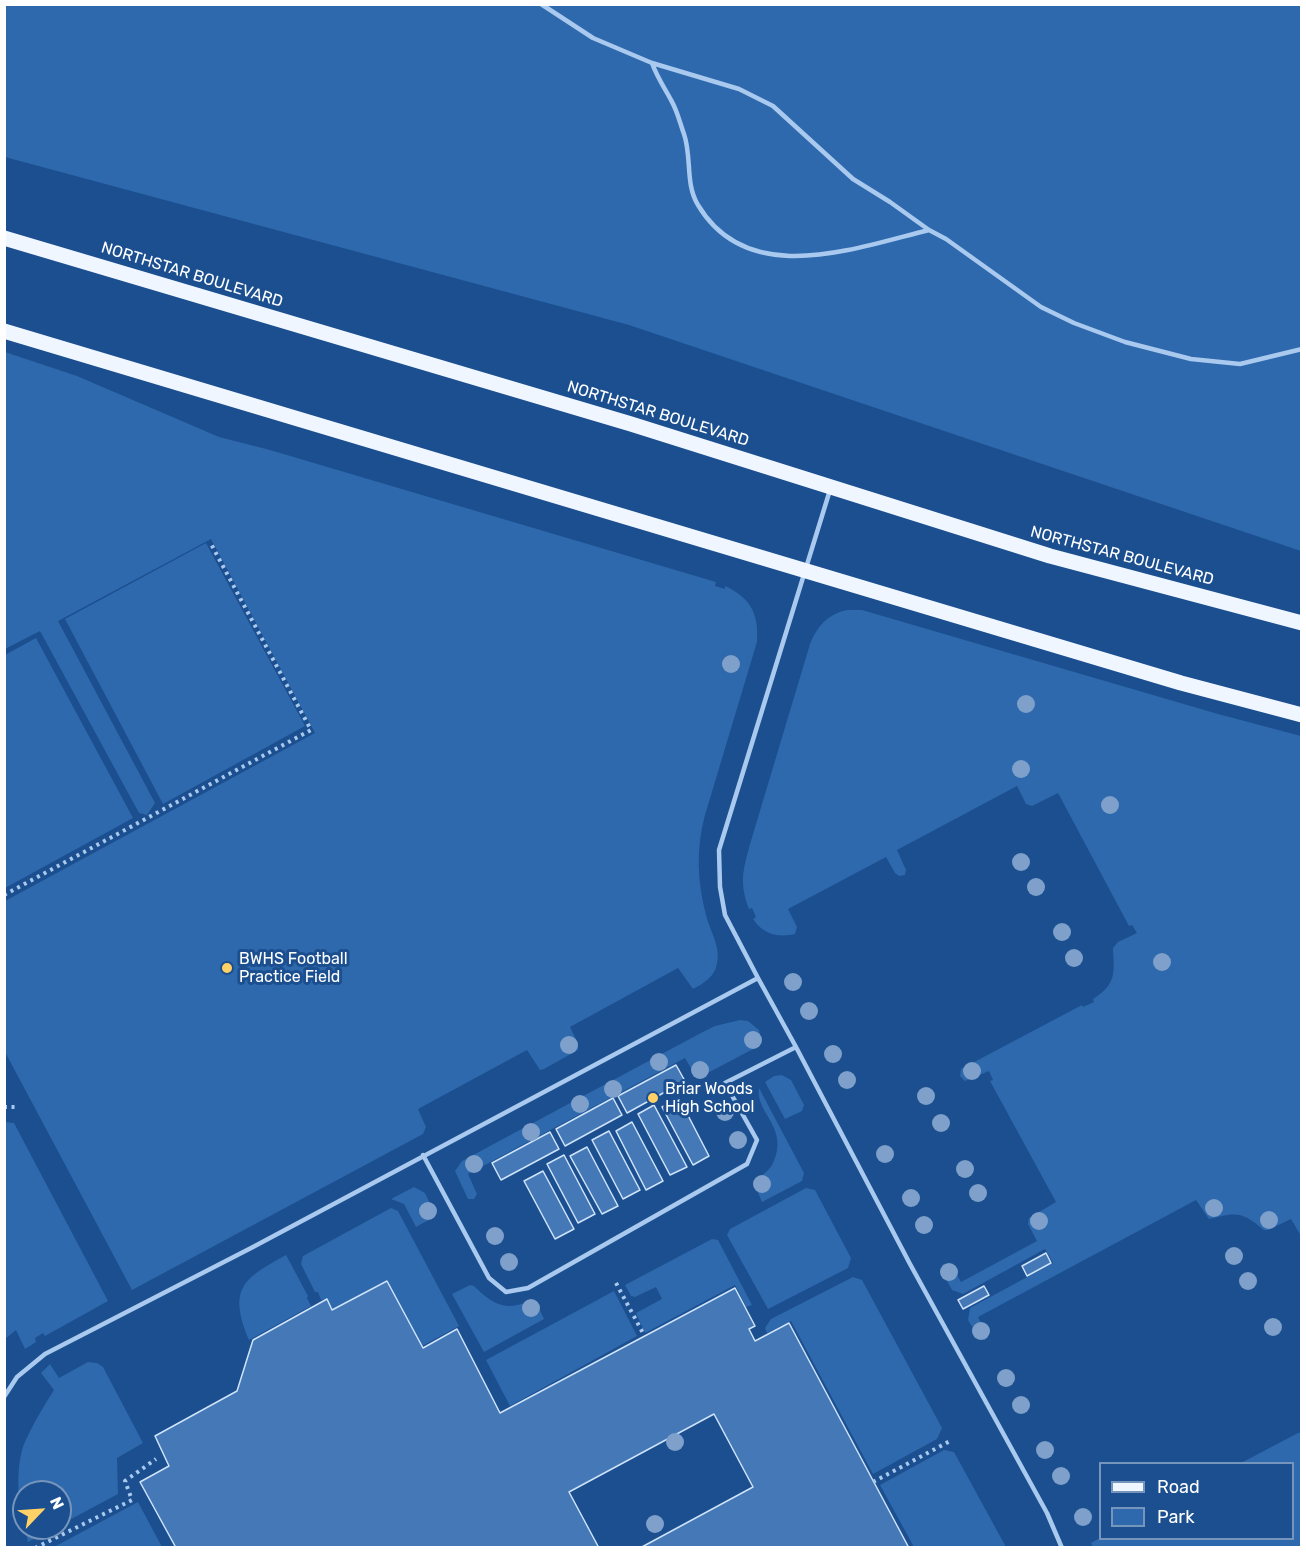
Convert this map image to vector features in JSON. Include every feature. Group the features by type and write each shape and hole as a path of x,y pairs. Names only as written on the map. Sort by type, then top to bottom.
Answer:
{"main road":[{"name":"NORTHSTAR BOULEVARD","path":"4,238 831,486 1050,556 1302,623"},
{"path":"4,331 1181,683 1302,715"}],"lane":[{"path":"541,4 593,38 652,63 739,89 773,106 853,180 946,239 1041,307 1074,322 1125,342 1191,359 1240,364 1302,349"},
{"path":"652,63 658,80 672,101 685,138 689,178 697,204 711,224 729,238 750,250 778,257 831,254 929,230"},
{"path":"831,486 719,850 720,887 725,915 910,1264 1047,1514 1062,1548"},
{"path":"4,1396 18,1377 45,1354 253,1247 758,978"},
{"path":"423,1155 489,1278 506,1292 528,1288 747,1164 757,1140 725,1083 796,1047"}],"path":[{"path":"4,895 311,730 210,542"},
{"path":"4,1107 19,1107"},
{"path":"616,1283 644,1335"},
{"path":"873,1482 952,1440"},
{"path":"35,1548 132,1500 125,1481 156,1459"}],"green space":[{"path":"4,5 1301,5 1301,551 629,325 5,157"},
{"path":"5,352 77,376 219,437 270,450 716,582 715,586 725,589 725,586 741,596 755,615 757,642 705,815 700,840 701,889 706,915 718,951 716,968 711,976 693,989 678,968 570,1027 578,1044 578,1050 544,1069 540,1070 527,1050 418,1109 426,1127 423,1134 132,1290 5,1052 5,901 315,733 211,539 58,621 155,803 147,815 139,813 40,631 5,649"},
{"path":"206,543 305,726 163,804 65,619"},
{"path":"847,610 862,610 1301,736 1301,1236 1291,1219 1264,1230 1244,1216 1232,1214 1209,1219 1196,1200 978,1317 988,1337 985,1340 979,1338 968,1320 970,1308 1053,1263 1045,1249 963,1294 952,1290 941,1270 943,1264 951,1264 961,1282 1037,1241 1028,1224 1029,1218 1056,1202 990,1081 993,1080 989,1071 965,1081 960,1076 961,1069 1082,1005 1083,1007 1094,1002 1093,999 1101,994 1110,983 1114,964 1113,948 1118,942 1137,933 1132,925 1129,926 1058,793 1032,806 1026,804 1017,786 897,850 906,870 905,875 899,876 895,873 886,857 788,909 797,927 795,934 771,934 757,924 753,919 756,917 752,908 749,909 743,884 750,844 810,644 824,622 834,614"},
{"path":"36,638 133,818 5,888 5,655"},
{"path":"740,1020 748,1021 759,1030 761,1040 757,1047 700,1077 695,1075 685,1058 468,1174 477,1194 474,1199 468,1199 455,1171 462,1161 699,1034 715,1026"},
{"path":"782,1075 791,1080 804,1105 802,1111 785,1119 765,1082 774,1076"},
{"path":"759,1088 804,1173 802,1181 762,1202 754,1183 773,1163 777,1151 777,1140 775,1130 759,1097"},
{"path":"5,1122 14,1123 108,1301 45,1336 43,1333 35,1338 36,1342 25,1349 16,1330 5,1339"},
{"path":"414,1187 425,1193 435,1214 434,1217 416,1227 404,1204 391,1199"},
{"path":"806,1188 815,1190 851,1258 848,1268 768,1309 727,1235 730,1229"},
{"path":"391,1208 398,1211 459,1326 422,1346 387,1280 332,1310 327,1299 321,1300 318,1292 315,1292 301,1264 303,1256"},
{"path":"712,1239 718,1240 752,1305 746,1307 735,1285 645,1333 636,1313 662,1299 656,1287 635,1297 631,1296 625,1285"},
{"path":"286,1255 311,1306 249,1340 240,1309 243,1287 259,1271"},
{"path":"853,1277 862,1280 942,1428 937,1439 873,1474 791,1321 767,1333 765,1328 771,1319"},
{"path":"470,1285 493,1302 505,1306 536,1302 544,1319 484,1352 452,1294"},
{"path":"614,1291 637,1336 510,1406 486,1360"},
{"path":"88,1362 97,1363 103,1367 143,1443 117,1458 118,1494 72,1519 72,1480 18,1480 24,1444 54,1390 41,1373 50,1364 59,1378"},
{"path":"1302,1433 1301,1547 1093,1547 1091,1543 1099,1539 1294,1540 1294,1462 1243,1462"},
{"path":"944,1450 954,1452 1006,1547 914,1547 880,1485"},
{"path":"138,1502 162,1547 54,1547 72,1540 72,1537"}],"building":[{"path":"676,1065 685,1081 627,1113 618,1096"},
{"path":"613,1098 622,1115 565,1146 556,1129"},
{"path":"679,1098 709,1156 693,1165 662,1107"},
{"path":"654,1105 687,1167 670,1175 638,1114"},
{"path":"632,1122 663,1181 646,1190 616,1131"},
{"path":"609,1131 640,1190 623,1199 592,1140"},
{"path":"550,1132 559,1149 501,1180 492,1163"},
{"path":"587,1147 618,1206 602,1214 570,1156"},
{"path":"564,1155 595,1214 578,1223 547,1164"},
{"path":"543,1171 574,1229 555,1239 524,1181"},
{"path":"1046,1253 1051,1263 1027,1276 1022,1266"},
{"path":"387,1281 423,1348 457,1329 500,1413 735,1288 755,1326 749,1329 755,1341 789,1323 909,1548 640,1548 753,1487 714,1414 569,1492 599,1548 173,1548 175,1546 140,1482 169,1466 155,1436 237,1391 253,1340 327,1299 332,1310"},
{"path":"984,1286 989,1295 963,1309 958,1300"}],"place":[{"name":"BWHS Football Practice Field","path":"227,968"},
{"name":"Briar Woods High School","path":"653,1098"}]}
